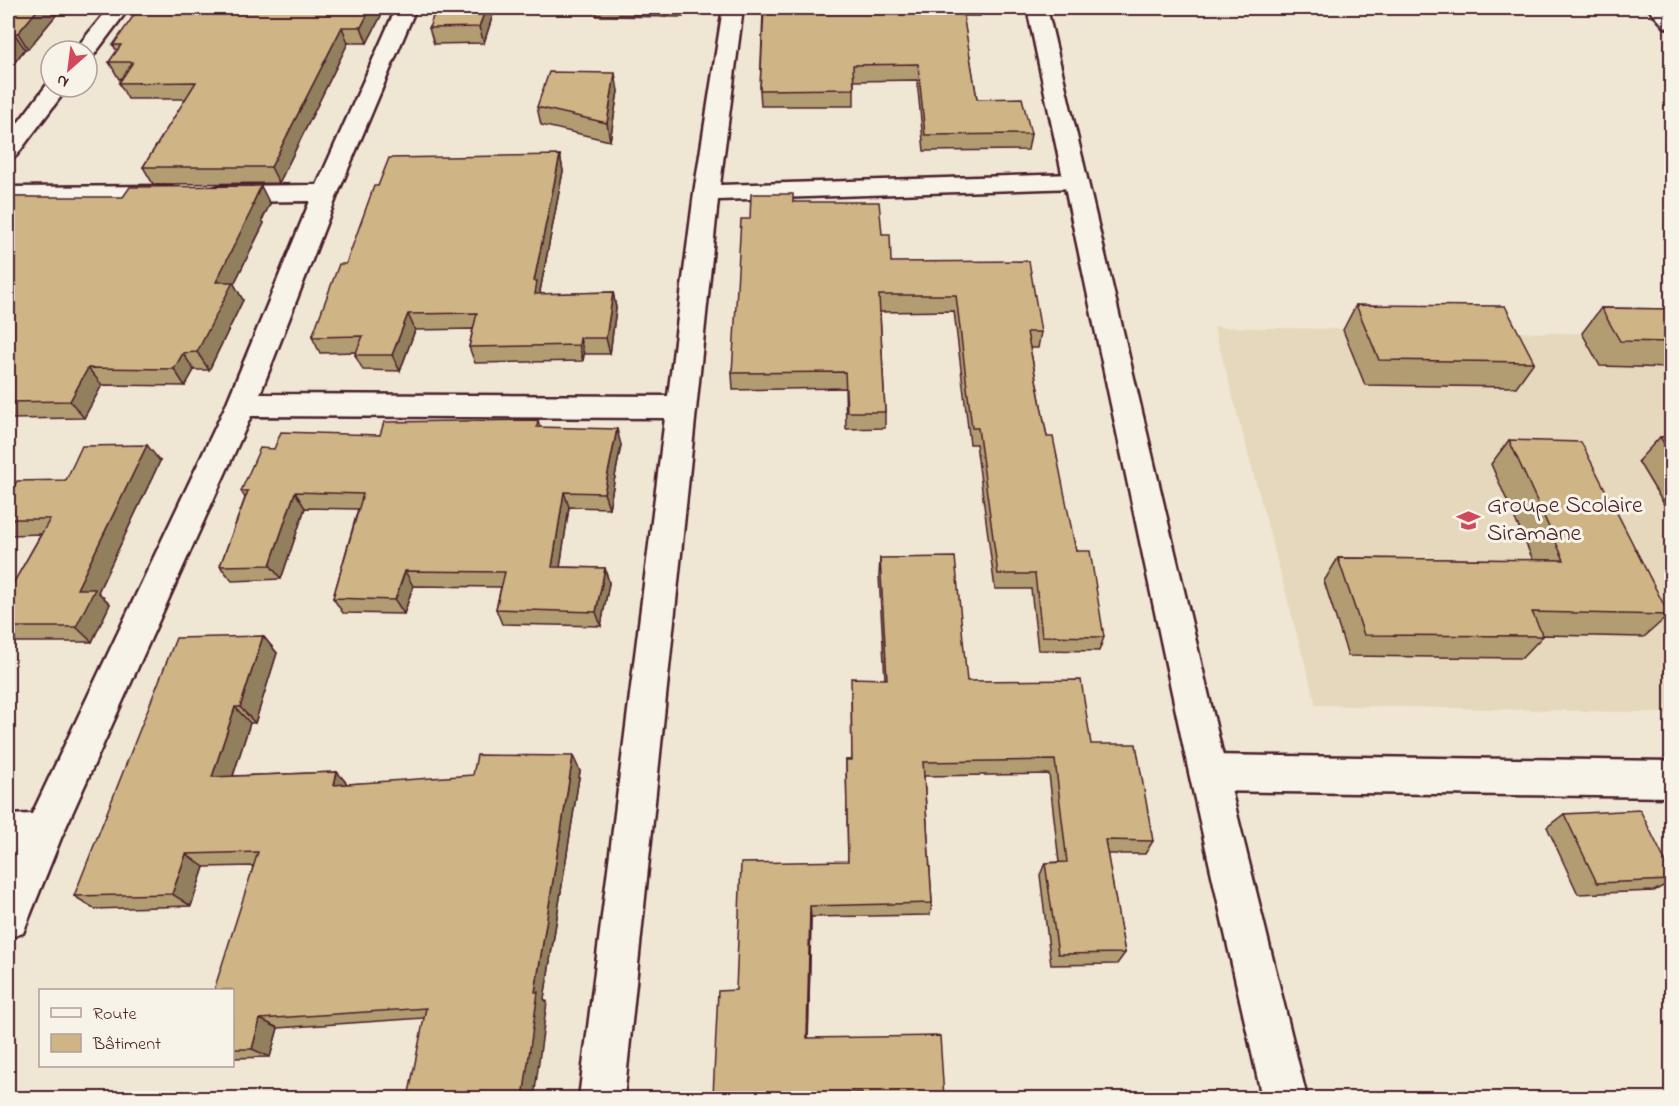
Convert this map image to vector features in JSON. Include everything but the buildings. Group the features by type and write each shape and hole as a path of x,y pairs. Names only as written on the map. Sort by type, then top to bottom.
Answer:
{"street":[{"path":"94,39 119,8"},
{"path":"8,918 26,833 241,405 327,193 406,8"},
{"path":"602,1098 706,193 733,8"},
{"path":"1037,8 1208,773 1285,1098"},
{"path":"1658,8 1671,23"},
{"path":"8,151 48,99"},
{"path":"706,193 1076,181"},
{"path":"8,195 327,193"},
{"path":"241,405 681,407"},
{"path":"1208,773 1671,778"}],"shaded area":[{"name":"Groupe Scolaire Siramane","path":"1214,327 1671,335 1671,713 1316,705"}],"place":[{"name":"Groupe Scolaire Siramane","path":"1469,520"}]}
